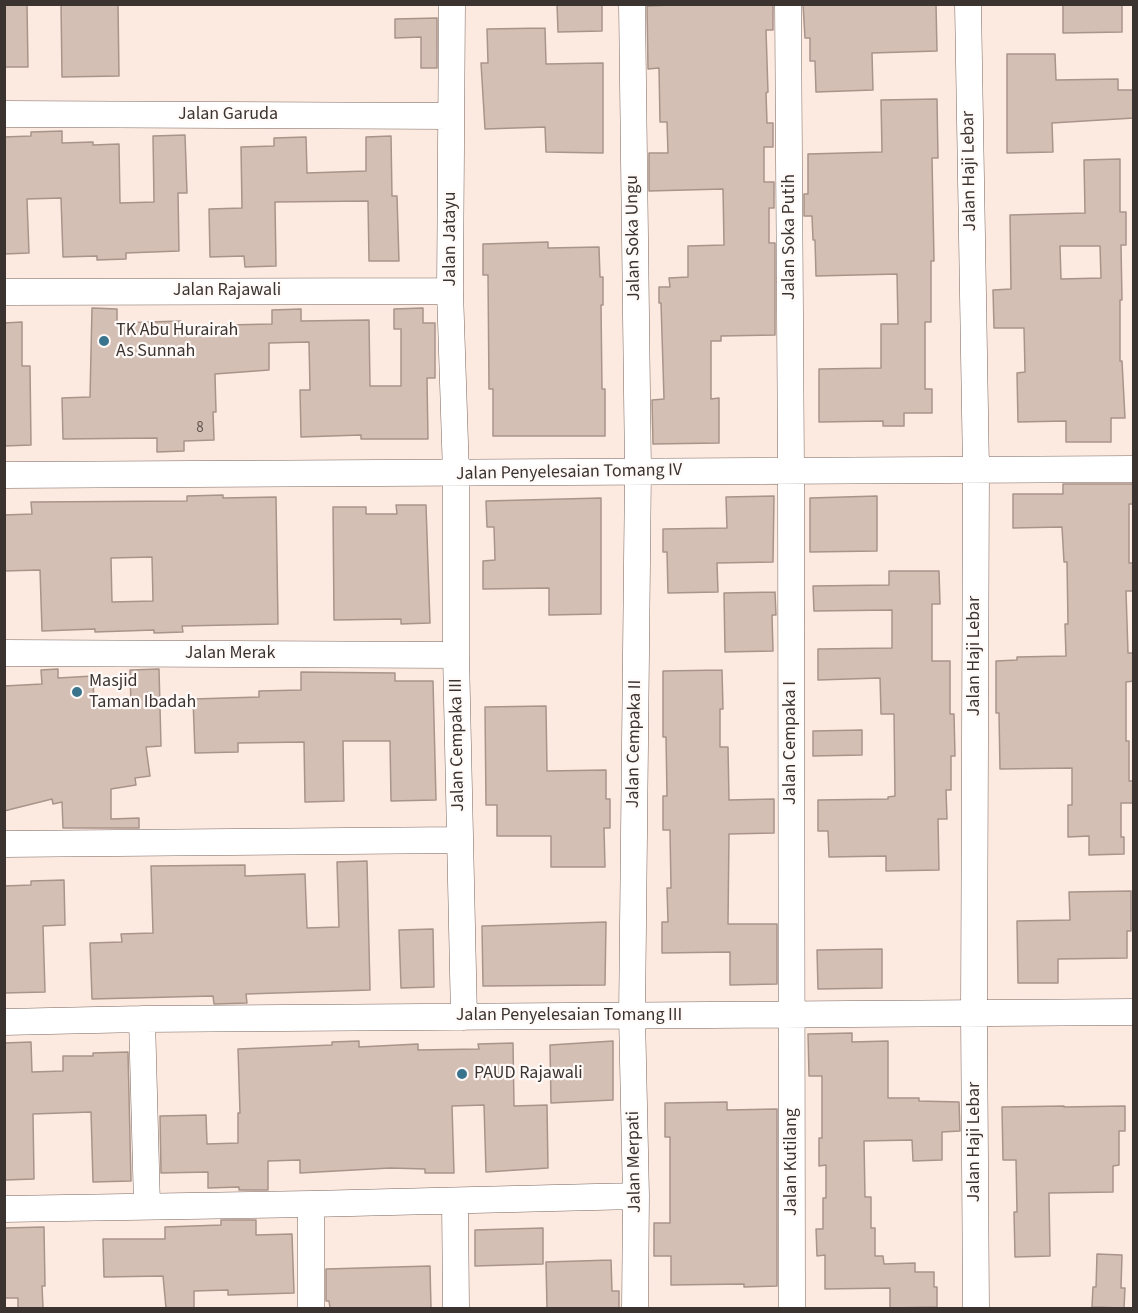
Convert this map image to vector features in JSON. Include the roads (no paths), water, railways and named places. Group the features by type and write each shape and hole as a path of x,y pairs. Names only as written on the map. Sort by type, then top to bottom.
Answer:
{"street":[{"name":"Jalan Jatayu","path":"452,4 450,291 456,474"},
{"name":"Jalan Soka Ungu","path":"632,4 638,471"},
{"name":"Jalan Soka Putih","path":"788,4 791,470"},
{"name":"Jalan Haji Lebar","path":"968,4 975,470 976,1308"},
{"name":"Jalan Garuda","path":"4,114 452,116"},
{"name":"Jalan Rajawali","path":"4,292 450,291"},
{"name":"Jalan Penyelesaian Tomang IV","path":"4,475 1134,469"},
{"name":"Jalan Cempaka I","path":"791,470 791,1015"},
{"name":"Jalan Cempaka II","path":"632,1016 638,471"},
{"name":"Jalan Cempaka III","path":"456,474 456,656 464,1017"},
{"name":"Jalan Merak","path":"4,653 456,656"},
{"path":"4,844 460,840"},
{"name":"Jalan Penyelesaian Tomang III","path":"4,1022 1134,1012"},
{"name":"Jalan Kutilang","path":"791,1015 792,1308"},
{"name":"Jalan Merpati","path":"632,1016 636,1196 635,1308"},
{"path":"141,1019 147,1205"},
{"path":"4,1209 636,1196"},
{"path":"455,1201 456,1308"},
{"path":"311,1204 311,1308"}],"place":[{"name":"TK Abu Hurairah As Sunnah","path":"104,341"},
{"name":"Masjid Taman Ibadah","path":"77,692"},
{"name":"PAUD Rajawali","path":"462,1074"}]}
